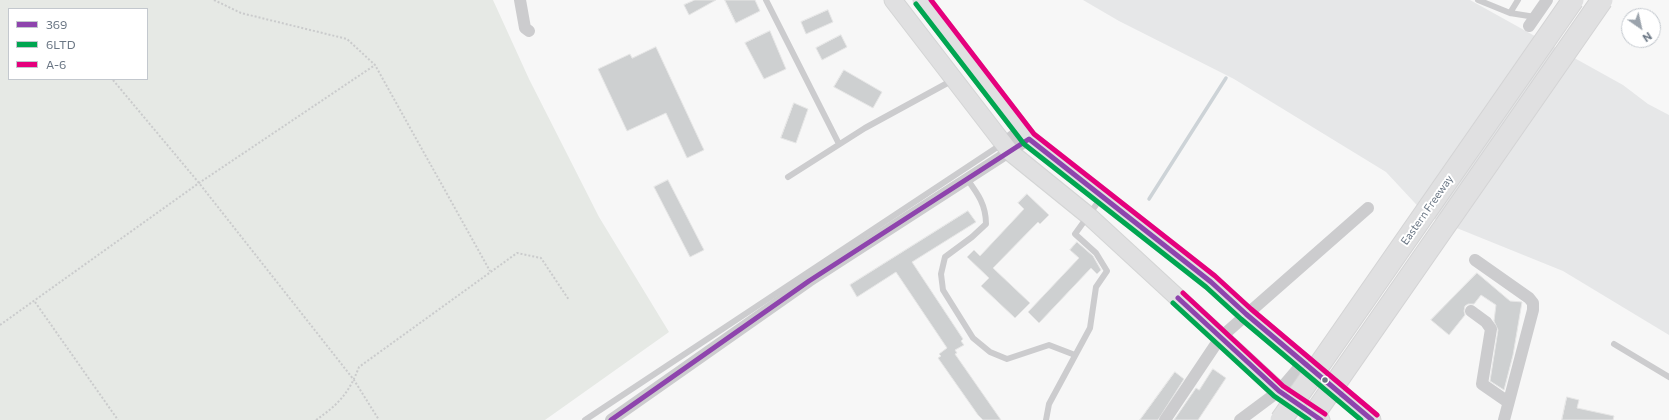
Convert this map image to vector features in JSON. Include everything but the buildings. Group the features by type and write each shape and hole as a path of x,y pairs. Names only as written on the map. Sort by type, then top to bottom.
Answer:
{"highway":[{"name":"Eastern Freeway","path":"1281,420 1573,0"},
{"path":"1310,420 1602,0"}],"main road":[{"path":"893,0 1006,147 1088,216 1279,391 1321,420"},
{"path":"922,0 1025,135 1102,198 1211,282 1303,363 1372,420"}],"street":[{"path":"520,0 525,28 529,31"},
{"path":"1532,22 1547,0"},
{"path":"610,420 809,281 967,179 1006,147 1025,135"},
{"path":"1165,420 1220,338 1368,208"},
{"path":"1475,260 1529,298 1533,303 1533,310 1504,420"},
{"path":"1471,311 1486,322 1491,329 1482,384 1508,402"},
{"path":"1240,420 1279,391 1303,363"}],"lane":[{"path":"766,0 839,144"},
{"path":"1478,0 1532,22"},
{"path":"1510,13 1518,0"},
{"path":"788,177 865,128 954,79"},
{"path":"585,420 1006,147"},
{"path":"967,179 982,200 986,213 986,224 972,237 945,257 941,274 944,290 973,338 990,352 1007,359 1049,345 1075,355"},
{"path":"1046,420 1049,404 1090,328 1096,287 1107,270 1096,253 1074,234 1102,198"},
{"path":"1614,344 1669,376"}],"path":[{"path":"214,0 241,13 347,39 375,65 490,271"},
{"path":"0,325 35,302 199,183 375,65"},
{"path":"113,80 199,183 354,380 380,420"},
{"path":"316,420 337,405 354,380 360,367 517,252 541,258 569,300"},
{"path":"35,302 118,420"}],"shaded area":[{"path":"0,0 493,0 529,79 599,217 669,332 545,420 0,420"},
{"path":"1083,0 1470,0 1623,85 1648,104 1669,115 1669,335 1563,271 1427,216 1386,172 1234,79 1119,21"}],"waterway":[{"path":"1149,199 1226,78"}],"transit line":[{"name":"A-6","path":"931,0 1034,134 1215,276 1251,309 1377,415"},
{"name":"6LTD","path":"916,4 1024,144 1206,287 1241,319 1361,420"},
{"name":"369","path":"611,420 809,281 1029,139 1211,282 1246,314 1372,420"},
{"name":"A-6","path":"1183,293 1283,386 1325,414"},
{"name":"369","path":"1178,298 1279,391 1321,420"},
{"name":"6LTD","path":"1173,303 1274,396 1309,420"}]}
